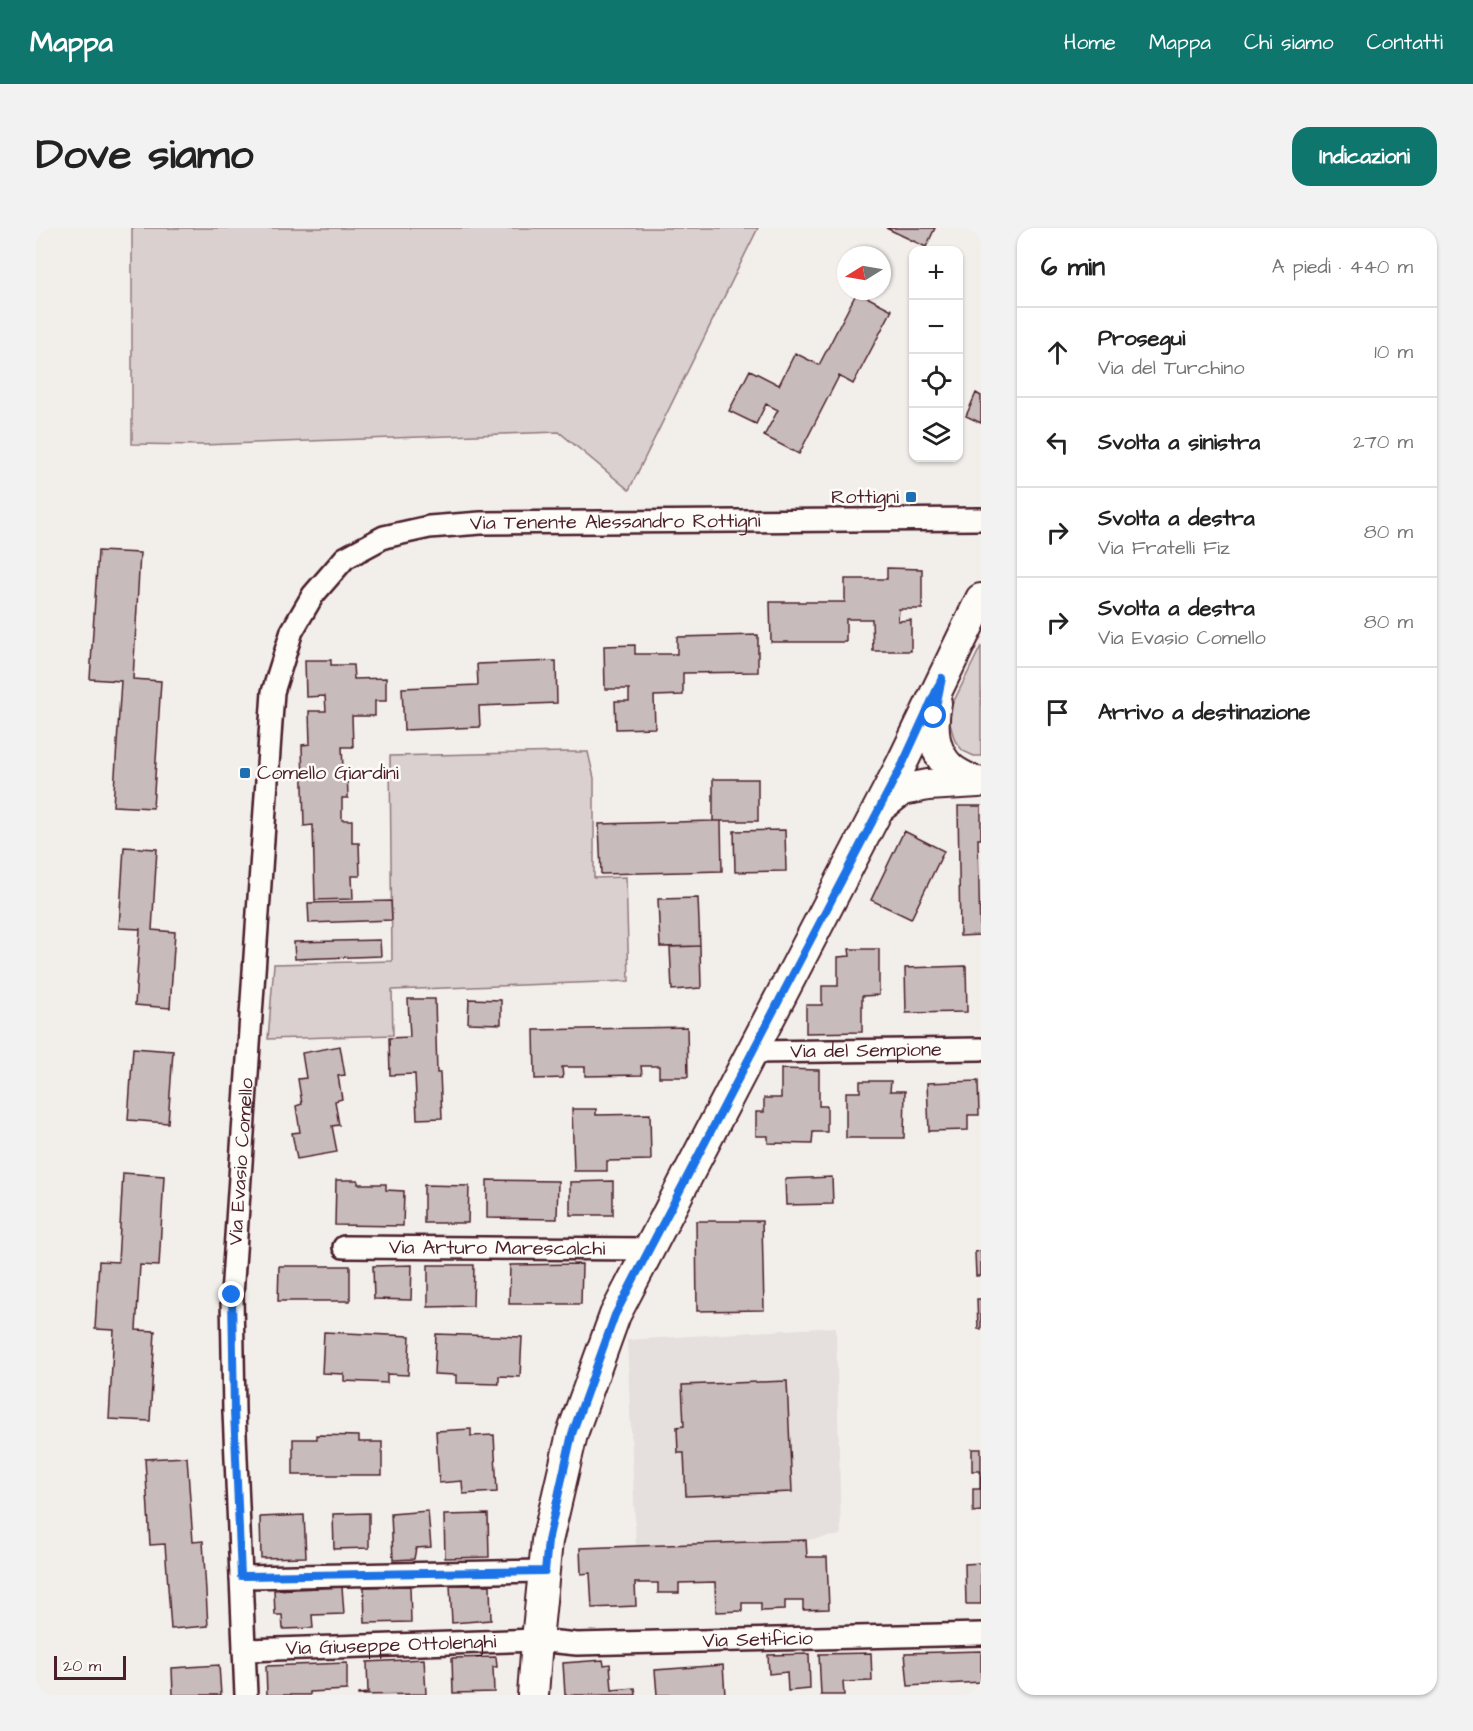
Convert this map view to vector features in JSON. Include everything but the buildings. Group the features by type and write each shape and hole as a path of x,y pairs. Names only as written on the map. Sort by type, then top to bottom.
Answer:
{"main road":[{"path":"533,1695 550,1531 572,1434 615,1315 903,763 981,599"},
{"path":"942,678 934,716 933,734 940,757 954,771 978,782"},
{"path":"879,808 902,790 928,785 978,782"}],"street":[{"name":"Via Tenente Alessandro Rottigni","path":"292,631 313,595 345,558 384,537 429,527 481,523 981,519"},
{"name":"Via Evasio Comello","path":"246,1695 234,1411 232,1295 273,692 292,631"},
{"name":"Via del Sempione","path":"752,1052 981,1049"},
{"name":"Via Arturo Marescalchi","path":"344,1247 650,1249"},
{"path":"241,1576 545,1571"},
{"name":"Via Setificio","path":"537,1640 589,1644 981,1634"},
{"name":"Via Giuseppe Ottolenghi","path":"244,1650 537,1640"}],"shaded area":[{"path":"132,228 758,228 629,490 559,432 202,445 132,444"},
{"path":"981,646 981,756 974,756 963,751 955,741 950,724 951,707"},
{"path":"588,752 594,778 594,878 626,877 629,981 392,990 393,1035 268,1039 274,964 392,961 390,756"},
{"path":"836,1327 841,1535 806,1540 636,1546 627,1340"}],"place":[{"name":"Rottigni","path":"911,497"},
{"name":"Comello Giardini","path":"245,773"}],"route":[{"path":"232,1295 241,1576 545,1571 552,1520 572,1434 615,1315 903,763 942,678 934,716"}]}
